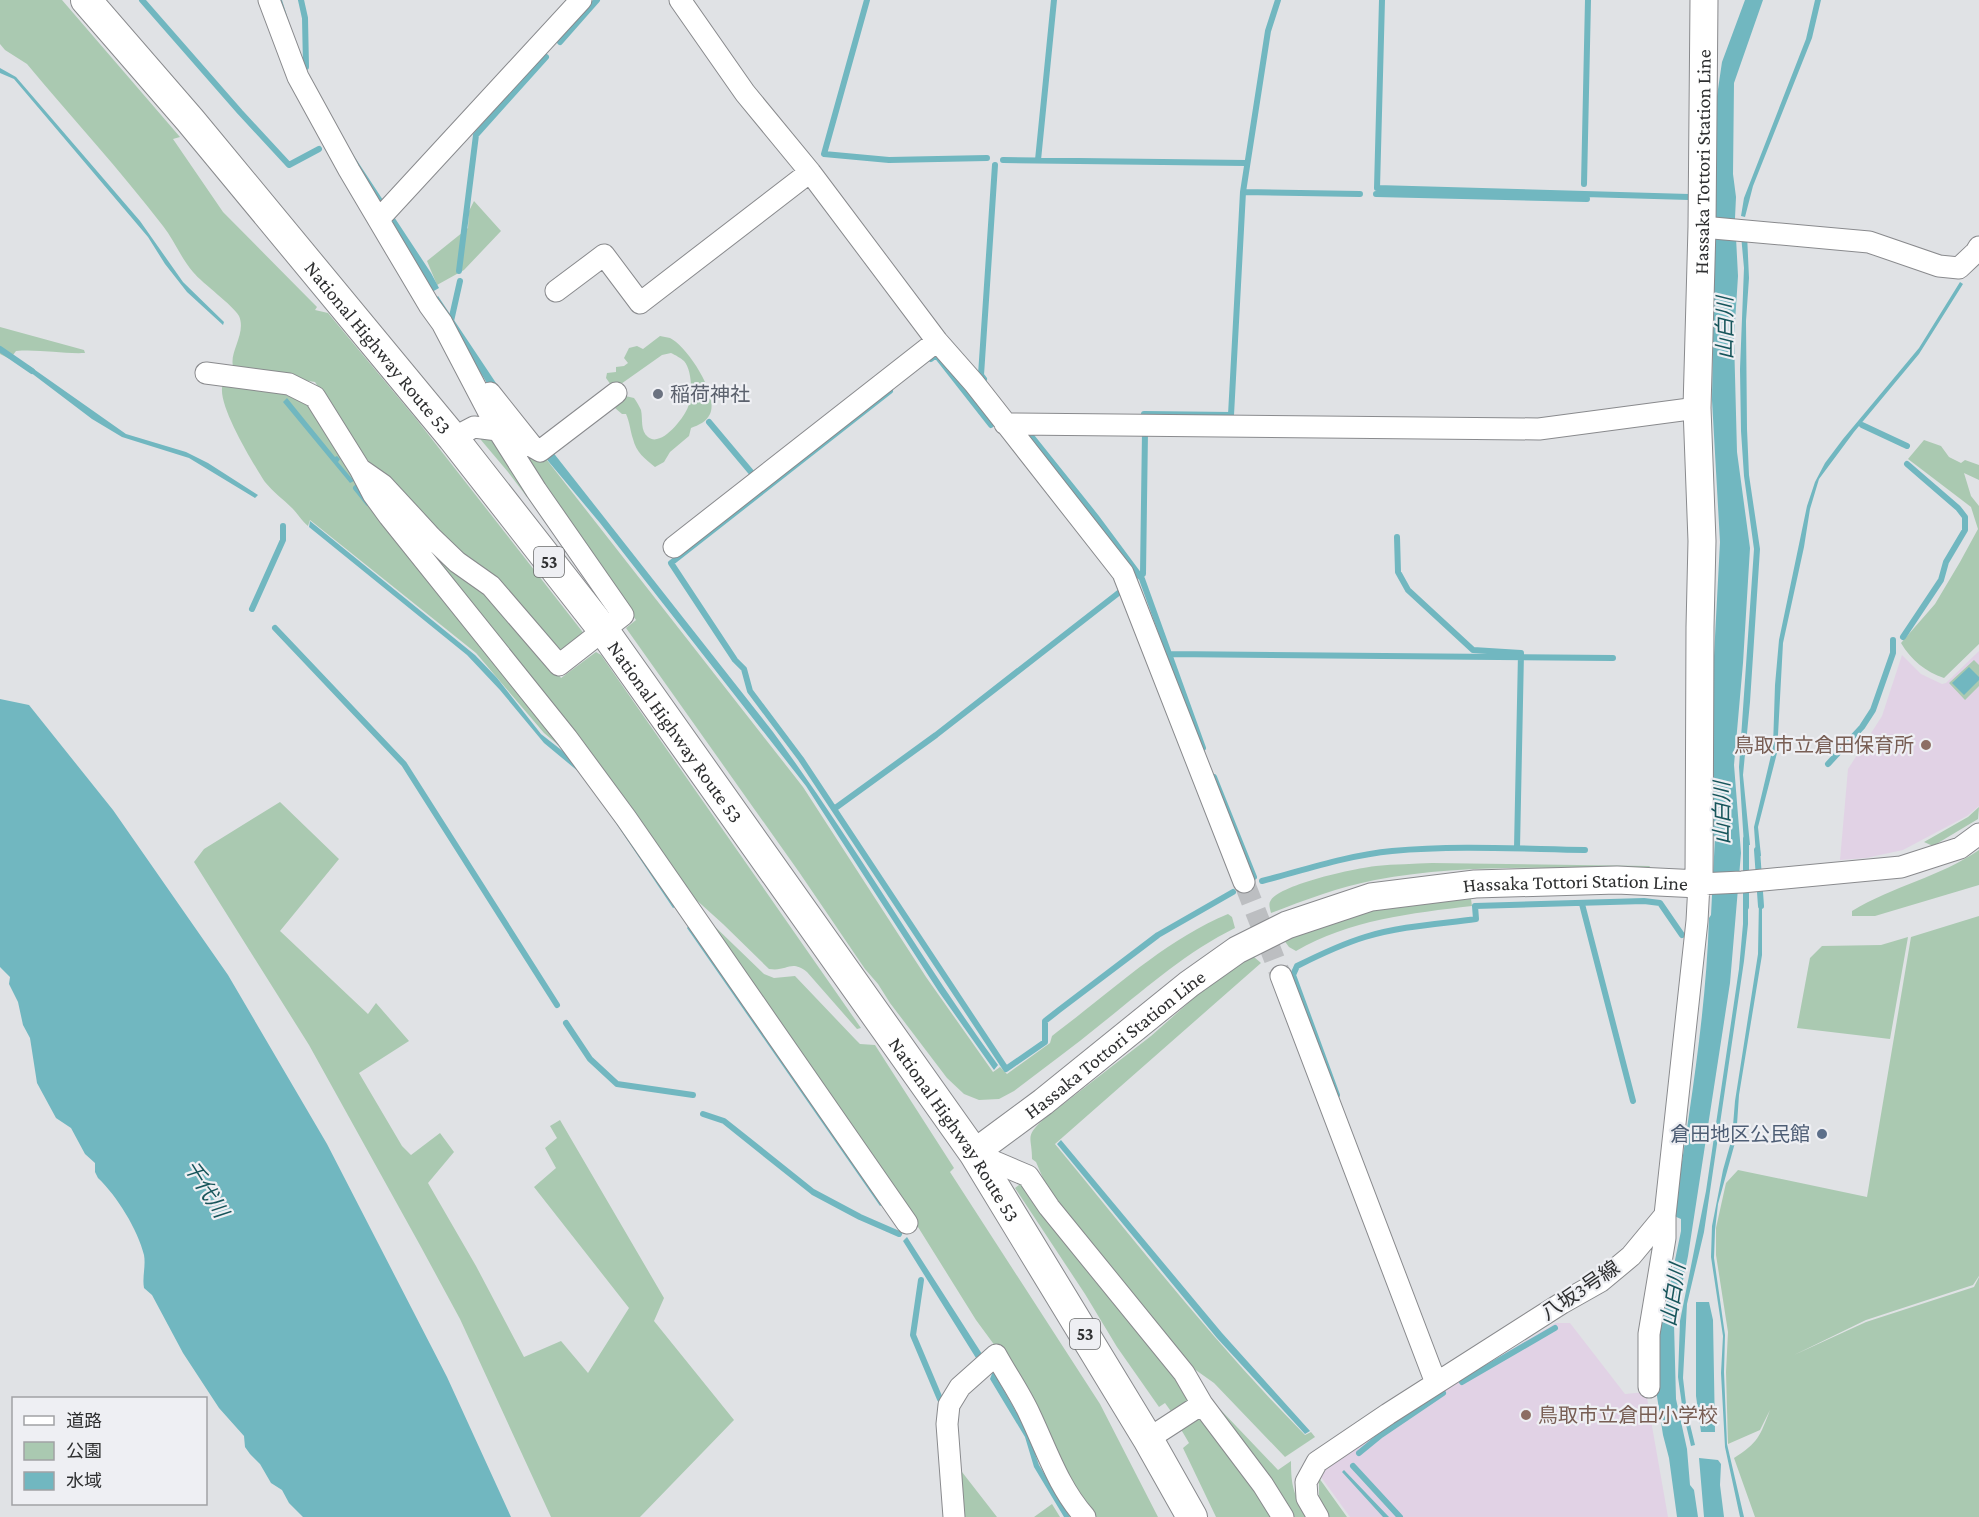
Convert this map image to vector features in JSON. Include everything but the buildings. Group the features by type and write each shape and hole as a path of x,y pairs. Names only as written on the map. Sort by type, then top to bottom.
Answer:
{"highway":[{"name":"National Highway Route 53","path":"86,0 190,120 453,438 604,631 974,1153 1148,1439 1192,1517"}],"main road":[{"name":"Hassaka Tottori Station Line","path":"974,1153 1091,1064 1188,984 1237,950 1287,925 1371,897 1475,884 1617,880 1703,884 1700,627 1702,541 1697,408 1702,227 1704,0"}],"street":[{"path":"269,0 298,76 349,170 451,340 498,430 536,490 623,615 559,665 491,586 457,562 383,485 360,469"},
{"path":"379,219 581,0"},
{"path":"680,0 745,93 810,172 937,341 1123,573 1244,882"},
{"path":"556,291 604,255 640,303 810,172"},
{"path":"1702,227 1869,242 1939,266 1959,268 1979,247"},
{"path":"451,340 467,354 497,403 536,450 540,451 616,393"},
{"path":"674,547 937,341"},
{"path":"206,373 289,384 315,397 373,494 528,687 626,818 907,1223"},
{"path":"1005,424 1539,429 1697,408"},
{"path":"453,438 474,427 498,430"},
{"path":"1649,1387 1649,1335 1665,1238 1667,1176 1703,884 1901,867 1960,848 1979,834"},
{"path":"1281,976 1436,1383"},
{"path":"974,1153 1028,1176 1049,1207 1184,1373 1202,1404 1263,1485 1283,1517"},
{"name":"八坂3号線","path":"1318,1517 1307,1498 1306,1482 1317,1462 1436,1383 1601,1281 1631,1256 1665,1215"},
{"path":"954,1517 947,1424 949,1405 960,1387 996,1355 1030,1414 1066,1492 1085,1517"},
{"path":"1148,1439 1202,1404"}],"shaded area":[{"path":"1979,651 1979,806 1967,816 1903,850 1866,858 1840,860 1848,769 1882,716 1902,655 1921,674 1942,684 1946,683"},
{"name":"鳥取市立倉田小学校","path":"1556,1323 1570,1323 1625,1394 1646,1392 1668,1517 1350,1517 1321,1477 1327,1468 1344,1453 1461,1379"}],"green space":[{"path":"0,0 62,0 180,137 173,139 223,212 317,307 315,310 328,313 417,420 585,635 567,651 556,652 391,488 356,446 315,382 234,369 233,357 241,330 239,316 193,272 147,205 27,64 5,50 0,44"},
{"path":"474,201 501,231 464,270 437,285 427,261 468,228 469,211"},
{"path":"0,327 84,350 85,353 16,351 10,359 0,354"},
{"path":"660,336 670,338 685,351 706,384 712,406 706,419 691,428 689,436 670,452 664,462 655,467 636,448 626,414 622,414 615,408 614,399 621,395 634,398 641,410 645,434 653,439 659,438 677,424 688,407 691,383 687,365 671,353 662,355 611,391 611,385 606,378 607,373 616,372 616,367 628,363 624,358 629,348 637,346 643,349"},
{"path":"223,384 290,390 309,401 582,765 544,733 476,653 310,520 308,526 303,522 292,508 268,486 230,418 222,393"},
{"path":"494,405 543,455 803,787 926,977 993,1072 1000,1067 1007,1074 1050,1043 1052,1036 1182,938 1228,914 1232,917 1235,928 1182,960 1014,1091 999,1099 979,1100 964,1094 947,1078 865,969 626,628 636,620 548,495"},
{"path":"480,437 498,442 575,560 481,440"},
{"path":"1924,440 1941,446 1949,457 1961,463 1965,460 1979,465 1979,480 1964,473 1971,496 1979,506 1979,644 1944,678 1920,665 1901,643 1935,604 1978,529 1971,507 1908,459"},
{"path":"377,489 522,627 561,678 596,652 601,655 861,1028 857,1029 801,968 793,966 769,969 682,887"},
{"path":"1974,660 1979,665 1979,686 1965,700 1949,683"},
{"path":"280,802 339,859 280,931 368,1014 376,1003 409,1041 359,1073 402,1146 411,1155 440,1133 454,1152 428,1183 476,1266 524,1357 561,1341 588,1373 629,1308 534,1187 556,1168 545,1148 557,1138 550,1126 560,1120 664,1298 654,1321 734,1420 640,1517 551,1517 460,1319 421,1247 309,1045 194,862 204,849"},
{"path":"1979,807 1978,819 1933,846 1924,842 1968,817"},
{"path":"1979,850 1979,885 1875,916 1852,916 1852,911 1868,902 1948,867"},
{"path":"1432,863 1650,866 1649,868 1478,869 1409,875 1348,886 1271,913 1269,905 1271,900 1289,888 1304,883 1366,867"},
{"path":"1471,899 1472,906 1404,915 1359,925 1316,940 1296,951 1289,947 1281,936 1325,921 1401,905"},
{"path":"1979,916 1979,1276 1973,1285 1866,1320 1794,1355 1866,1322 1974,1287 1979,1277 1979,1517 1755,1517 1734,1458 1757,1438 1770,1410 1760,1430 1728,1444 1726,1372 1728,1332 1716,1255 1716,1228 1726,1183 1738,1170 1867,1197 1911,937"},
{"path":"707,919 764,974 774,978 795,976 860,1044 875,1045 954,1168 950,1172 1100,1404 1158,1517 1090,1517 1001,1354 976,1320 918,1227 899,1203"},
{"path":"1908,937 1890,1039 1797,1028 1810,958 1822,946 1881,945"},
{"path":"1247,951 1261,963 1055,1144 1239,1365 1305,1435 1311,1432 1315,1437 1285,1457 1214,1383 1183,1361 1054,1204 1036,1162 1032,1159 1030,1137 1044,1119 1151,1036"},
{"path":"1023,1182 1194,1401 1175,1417 1165,1403 1159,1407 1117,1347 1015,1188"},
{"path":"1216,1405 1278,1470 1291,1461 1294,1490 1307,1517 1293,1517"},
{"path":"1197,1411 1275,1517 1216,1517 1183,1448 1189,1443 1179,1426"},
{"path":"955,1463 997,1517 958,1517"},
{"path":"1319,1478 1347,1517 1328,1517 1319,1496"},
{"path":"1052,1504 1060,1517 1034,1517"}],"water":[{"path":"275,0 282,0 312,87 329,118 431,273 439,288 432,292 323,118"},
{"name":"山白川","path":"1745,0 1763,0 1734,83 1733,174 1736,197 1738,276 1734,338 1737,452 1750,548 1734,765 1741,853 1730,983 1688,1256 1674,1324 1676,1399 1687,1449 1690,1485 1694,1490 1698,1517 1677,1517 1654,1377 1654,1362 1681,1231 1681,1219 1674,1216 1700,1030 1711,915 1715,837 1710,833 1714,656 1720,542 1712,400 1717,96 1722,62"},
{"path":"1815,0 1821,0 1812,38 1753,186 1745,217 1741,216 1744,198 1806,39"},
{"path":"0,68 16,77 140,221 183,282 224,322 223,325 187,292 148,237 14,79 0,73"},
{"path":"1747,234 1749,278 1746,321 1747,429 1749,475 1760,549 1743,775 1750,845 1744,845 1739,767 1754,549 1744,476 1741,431 1740,369 1744,268 1741,235"},
{"path":"1960,282 1963,284 1919,354 1854,432 1819,479 1810,509 1783,643 1777,753 1758,827 1761,856 1756,856 1754,827 1773,747 1779,640 1807,506 1815,482 1825,463 1843,439 1919,348"},
{"path":"438,296 519,415 552,451 773,732 859,856 941,983 998,1065 994,1070 939,992 806,786 600,523 498,401 435,299"},
{"path":"28,365 126,434 186,452 208,463 258,495 255,498 189,458 122,437 92,419 26,369"},
{"path":"287,398 335,457 340,459 338,462 354,481 350,483 283,402"},
{"path":"310,521 475,655 497,678 541,734 574,760 679,905 673,908 585,777 544,743 467,655 309,527"},
{"path":"1969,667 1979,677 1979,680 1964,695 1952,683"},
{"name":"千代川","path":"0,699 29,705 113,810 228,975 327,1144 447,1377 511,1517 303,1517 289,1503 282,1490 271,1483 260,1464 245,1447 244,1436 219,1408 183,1353 152,1295 144,1288 144,1255 132,1224 98,1178 95,1163 85,1154 71,1128 56,1118 37,1083 30,1038 23,1025 18,1002 9,984 10,977 0,967"},
{"path":"1759,899 1762,899 1762,955 1739,1095 1736,1139 1718,1204 1714,1258 1725,1335 1727,1444 1744,1517 1740,1517 1725,1447 1721,1373 1723,1336 1711,1257 1712,1226 1732,1138 1735,1101 1758,954"},
{"path":"1743,901 1748,901 1744,961 1704,1232 1687,1304 1683,1378 1687,1412 1695,1445 1691,1446 1678,1377 1680,1321 1706,1191 1739,969"},
{"path":"692,921 886,1202 880,1206 687,928"},
{"path":"1061,1140 1222,1333 1310,1431 1305,1434 1217,1338 1057,1144"},
{"path":"907,1237 982,1354 976,1358 903,1241"},
{"path":"1696,1302 1709,1302 1713,1320 1715,1432 1701,1432 1696,1396"},
{"path":"993,1371 1028,1433 1039,1465 1070,1517 1064,1517 1034,1467 1025,1437 990,1379"},
{"path":"1699,1458 1718,1460 1721,1464 1720,1485 1724,1517 1704,1517"},
{"path":"1344,1470 1389,1517 1383,1517 1342,1472"}],"waterway":[{"path":"142,0 289,165 319,149"},
{"path":"301,0 305,18 306,67"},
{"path":"560,42 597,0"},
{"path":"867,0 824,154 889,160 987,158"},
{"path":"1038,160 1054,0"},
{"path":"1144,414 1231,415 1243,192 1268,31 1278,0"},
{"path":"1382,0 1377,188 1689,197"},
{"path":"1584,184 1588,0"},
{"path":"459,271 476,135 546,57"},
{"path":"1003,160 1246,163"},
{"path":"984,379 981,375 995,165"},
{"path":"1243,192 1360,194"},
{"path":"1376,194 1587,199"},
{"path":"451,321 460,281"},
{"path":"0,349 32,371"},
{"path":"931,359 936,355 991,425"},
{"path":"890,391 671,563 735,660 744,669 750,691 801,759 1006,1069 1045,1042 1045,1021 1059,1010 1158,935 1233,892"},
{"path":"709,422 751,472"},
{"path":"1862,425 1907,446"},
{"path":"1139,576 1143,574 1145,432 1147,432"},
{"path":"1032,437 1142,579 1203,748"},
{"path":"1903,637 1941,580 1946,562 1965,530 1965,517 1958,508 1907,464"},
{"path":"356,488 368,503"},
{"path":"252,609 283,540 283,526"},
{"path":"1397,537 1398,572 1408,590 1473,650 1521,653 1517,848"},
{"path":"834,809 936,735 1121,591"},
{"path":"275,628 404,764 557,1005"},
{"path":"1828,764 1862,727 1873,710 1893,653 1893,640"},
{"path":"1169,654 1613,658"},
{"path":"1214,777 1254,877"},
{"path":"1746,839 1746,907"},
{"path":"1262,881 1343,859 1392,851 1464,848 1585,850"},
{"path":"1757,850 1761,906"},
{"path":"1337,1095 1293,975 1297,966 1322,954 1379,933 1476,919 1475,906 1644,901 1660,903 1682,935"},
{"path":"1582,904 1633,1101"},
{"path":"566,1023 590,1059 617,1084 693,1095"},
{"path":"703,1114 724,1121 813,1192 860,1217 899,1234"},
{"path":"921,1280 913,1335 940,1399"},
{"path":"1462,1382 1555,1328"},
{"path":"1359,1453 1381,1435 1443,1393"},
{"path":"1353,1466 1400,1517"}],"tunnel":[{"path":"1244,882 1281,976"}],"place":[{"name":"稲荷神社","path":"658,394"},
{"name":"鳥取市立倉田保育所","path":"1926,745"},
{"name":"倉田地区公民館","path":"1822,1134"},
{"name":"鳥取市立倉田小学校","path":"1526,1415"}]}
